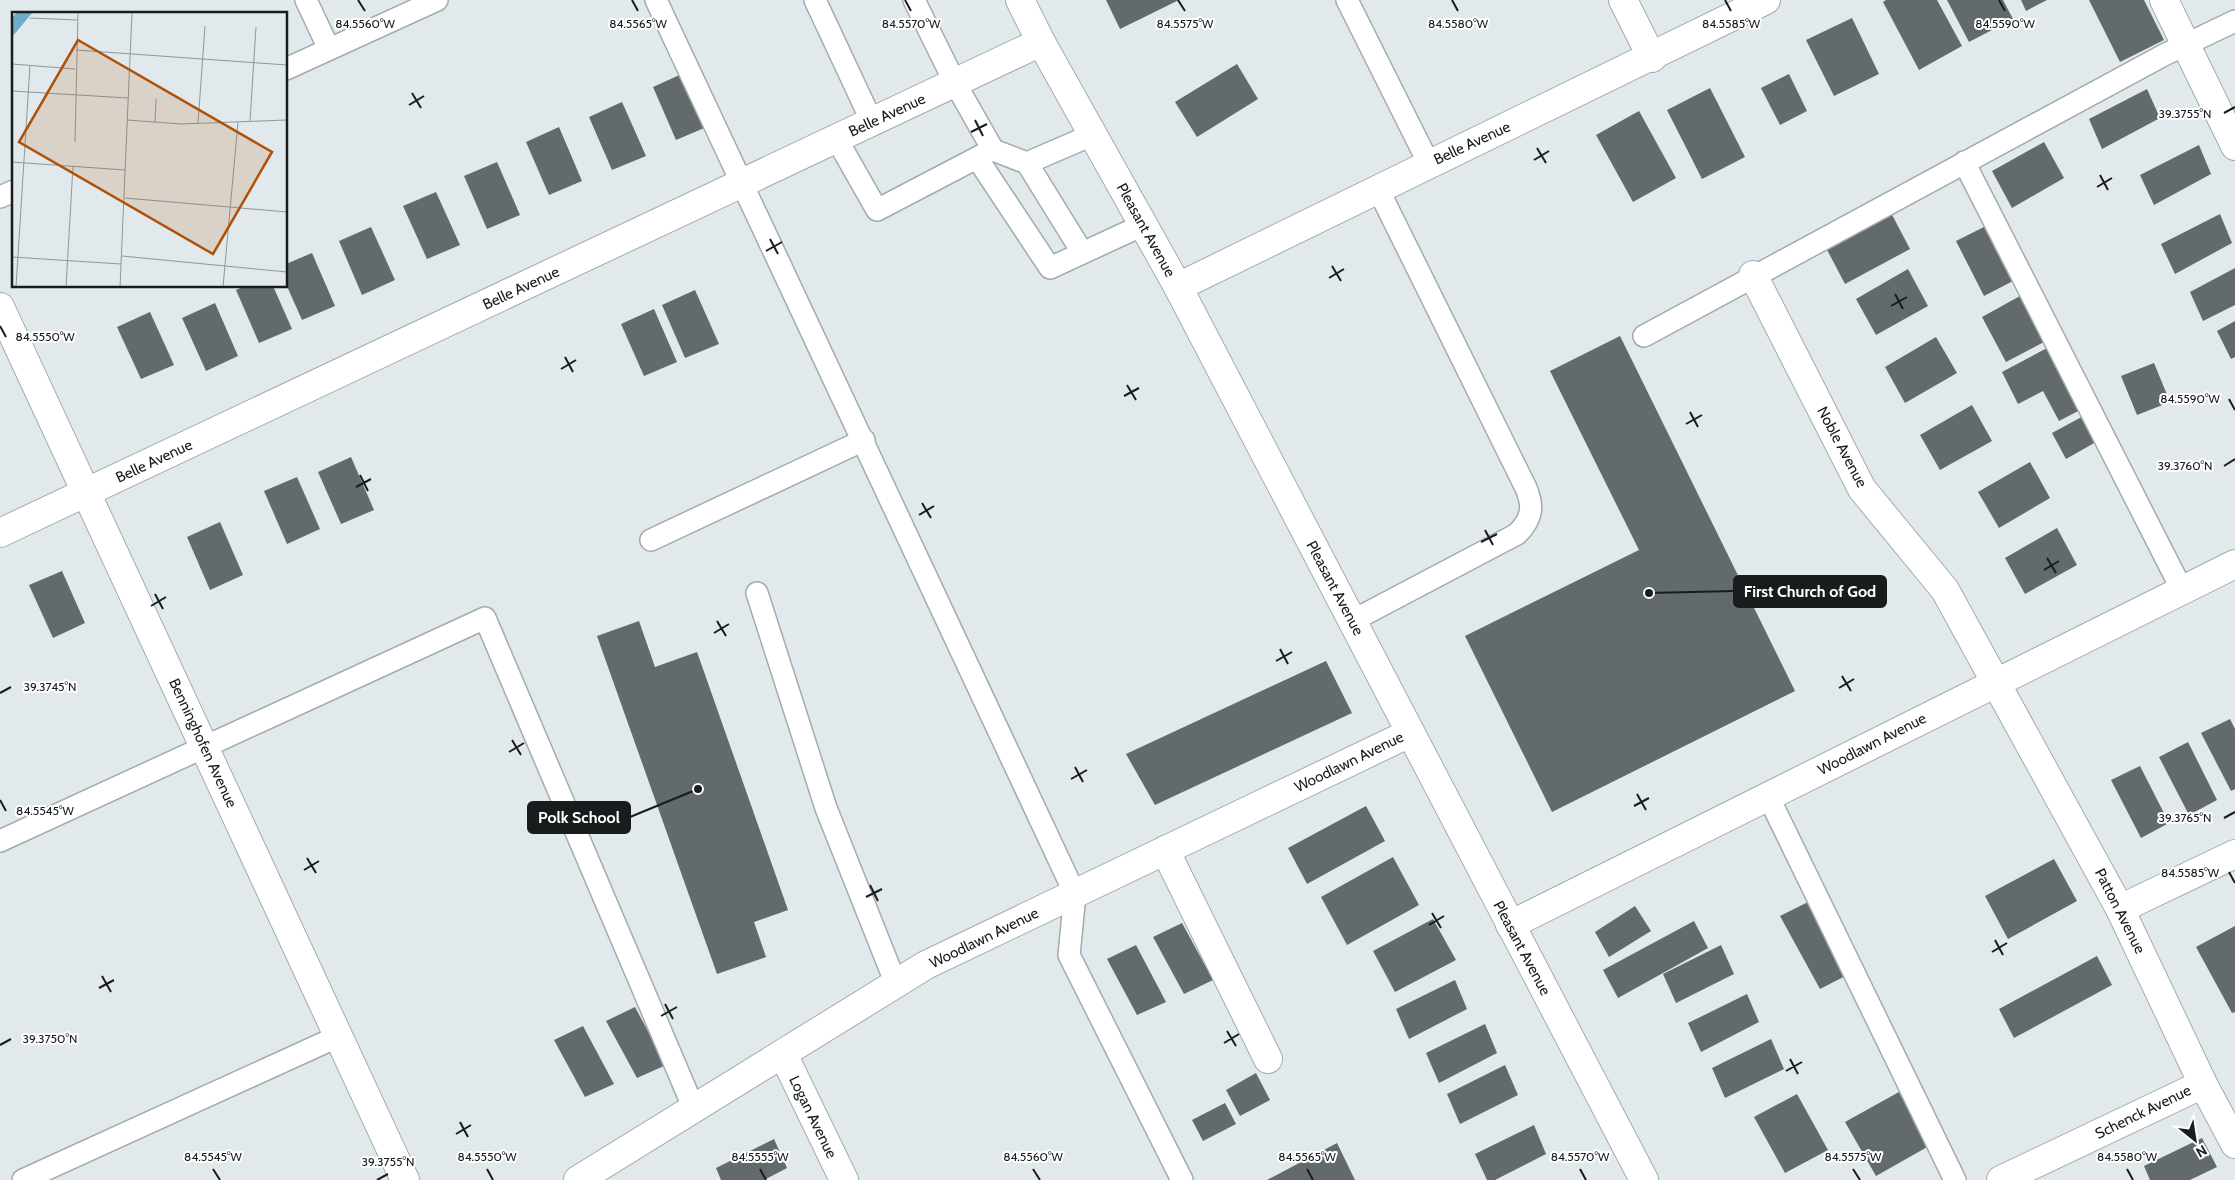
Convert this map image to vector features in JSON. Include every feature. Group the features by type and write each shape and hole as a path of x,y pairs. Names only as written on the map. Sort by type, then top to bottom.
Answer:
{"street":[{"name":"Pleasant Avenue","path":"1020,0 1092,135 1178,287 1644,1180"},
{"path":"1623,0 1652,58"},
{"name":"Belle Avenue","path":"1178,287 1428,164 1652,58 1766,0"},
{"path":"2164,0 2235,146"},
{"name":"Belle Avenue","path":"0,533 1041,42"},
{"name":"Noble Avenue","path":"1754,275 1862,489 1945,590 1995,683"},
{"name":"Benninghofen Avenue","path":"0,307 88,492 405,1180"},
{"name":"Woodlawn Avenue","path":"1510,924 2235,564"},
{"name":"Patton Avenue","path":"1995,683 2120,909 2203,1084 2232,1133"},
{"name":"Woodlawn Avenue","path":"578,1180 926,965 1410,733"},
{"path":"1165,850 1268,1059"},
{"path":"2120,909 2235,854"},
{"name":"Logan Avenue","path":"783,1054 844,1180"},
{"name":"Schenck Avenue","path":"2001,1180 2203,1084"}],"lane":[{"path":"306,0 329,49"},
{"path":"288,68 437,0"},
{"path":"656,0 864,440 1075,894 1069,955 1182,1180"},
{"path":"815,0 872,122"},
{"path":"914,0 955,83 985,154 1050,268 1143,225"},
{"path":"1347,0 1428,164"},
{"path":"1644,336 2185,44 2235,21"},
{"path":"836,138 877,210 985,154 1027,163 1092,135"},
{"path":"1964,162 2182,590"},
{"path":"1027,163 1082,252"},
{"path":"1352,620 1518,534 1526,525 1532,513 1532,501 1526,488 1378,189"},
{"path":"0,197 12,192"},
{"path":"651,540 864,440"},
{"path":"756,593 826,808 896,984"},
{"path":"0,841 206,748 485,618 694,1109"},
{"path":"1768,796 1955,1180"},
{"path":"22,1180 339,1036"}],"building":[{"path":"1106,0 1179,0 1120,29"},
{"path":"1886,0 1937,0 1962,46 1919,70 1883,2"},
{"path":"1947,0 2003,0 2013,19 1969,42"},
{"path":"2021,0 2047,0 2026,11"},
{"path":"2089,0 2144,0 2164,40 2120,62"},
{"path":"1852,18 1879,74 1834,96 1806,40"},
{"path":"1237,64 1258,99 1197,137 1175,102"},
{"path":"686,72 709,126 676,140 653,87"},
{"path":"1789,74 1807,111 1780,125 1761,88"},
{"path":"1710,88 1745,157 1702,179 1667,110"},
{"path":"2147,89 2160,118 2102,149 2089,119"},
{"path":"622,102 646,156 612,170 589,117"},
{"path":"1639,111 1676,178 1633,202 1596,135"},
{"path":"559,127 582,181 549,195 526,142"},
{"path":"2044,142 2064,178 2012,208 1992,171"},
{"path":"2199,145 2211,174 2154,205 2140,175"},
{"path":"497,162 520,215 487,229 464,176"},
{"path":"436,192 460,245 427,259 403,206"},
{"path":"1889,209 1910,249 1845,284 1824,244"},
{"path":"2220,214 2232,243 2175,274 2161,244"},
{"path":"371,227 395,280 362,295 339,241"},
{"path":"1984,227 2013,281 1984,296 1956,241"},
{"path":"312,253 335,306 302,320 288,288 288,263"},
{"path":"2235,268 2235,305 2203,321 2190,292"},
{"path":"1908,269 1928,306 1876,335 1856,299"},
{"path":"240,288 274,288 292,329 259,343 236,290"},
{"path":"695,290 719,344 685,358 662,305"},
{"path":"2020,296 2044,342 2006,362 1982,317"},
{"path":"215,303 238,356 206,371 182,318"},
{"path":"654,309 677,362 644,376 621,324"},
{"path":"150,312 174,365 141,379 117,327"},
{"path":"2235,321 2235,357 2231,359 2217,331"},
{"path":"1620,336 1795,691 1552,812 1465,636 1639,550 1550,371"},
{"path":"1936,337 1957,373 1905,403 1885,367"},
{"path":"2049,347 2082,409 2059,421 2043,391 2018,404 2002,372"},
{"path":"2154,363 2170,402 2137,415 2121,376"},
{"path":"1972,405 1992,441 1940,470 1920,435"},
{"path":"2089,413 2103,438 2066,459 2052,433"},
{"path":"351,457 374,510 341,524 318,472"},
{"path":"2030,462 2050,498 1999,528 1978,492"},
{"path":"297,477 320,529 287,544 264,491"},
{"path":"220,522 243,575 210,590 187,537"},
{"path":"2057,528 2077,565 2025,594 2005,558"},
{"path":"62,571 85,623 53,638 29,585"},
{"path":"639,621 655,667 697,652 788,910 754,922 766,957 717,974 597,636"},
{"path":"1326,661 1352,713 1155,805 1126,754"},
{"path":"2230,719 2235,729 2235,789 2231,791 2201,733"},
{"path":"2188,742 2217,800 2189,815 2159,757"},
{"path":"2140,766 2169,823 2141,838 2111,780"},
{"path":"1366,806 1385,841 1307,884 1288,848"},
{"path":"1393,857 1419,905 1347,945 1321,897"},
{"path":"2054,859 2077,901 2008,939 1985,896"},
{"path":"1814,899 1853,972 1820,989 1780,916"},
{"path":"1635,906 1651,931 1609,957 1595,932"},
{"path":"1433,919 1456,960 1395,992 1373,951"},
{"path":"1694,921 1708,948 1618,998 1603,970"},
{"path":"1182,923 1213,980 1184,994 1153,937"},
{"path":"2235,926 2235,1012 2232,1013 2196,947"},
{"path":"1136,945 1166,1002 1137,1015 1107,959"},
{"path":"1721,945 1734,974 1676,1003 1663,974"},
{"path":"2097,956 2112,985 2014,1038 1999,1009"},
{"path":"1455,980 1467,1009 1409,1039 1396,1009"},
{"path":"1747,994 1759,1022 1701,1052 1688,1023"},
{"path":"635,1007 666,1065 637,1078 606,1021"},
{"path":"1485,1024 1497,1053 1439,1083 1426,1053"},
{"path":"583,1026 614,1084 585,1097 554,1040"},
{"path":"1771,1039 1784,1069 1725,1098 1712,1068"},
{"path":"1505,1065 1518,1095 1460,1124 1447,1094"},
{"path":"1256,1073 1270,1100 1240,1116 1226,1090"},
{"path":"1899,1092 1929,1146 1876,1176 1845,1122"},
{"path":"1797,1094 1828,1150 1785,1173 1754,1117"},
{"path":"1225,1103 1236,1124 1203,1141 1192,1120"},
{"path":"1534,1125 1546,1154 1495,1180 1487,1180 1475,1154"},
{"path":"2202,1138 2217,1167 2190,1180 2150,1180 2144,1166"},
{"path":"774,1139 787,1168 764,1180 721,1180 716,1168"},
{"path":"1337,1143 1355,1180 1267,1180"}],"place":[{"name":"First Church of God","path":"1649,593"},
{"name":"Polk School","path":"698,789"}]}
